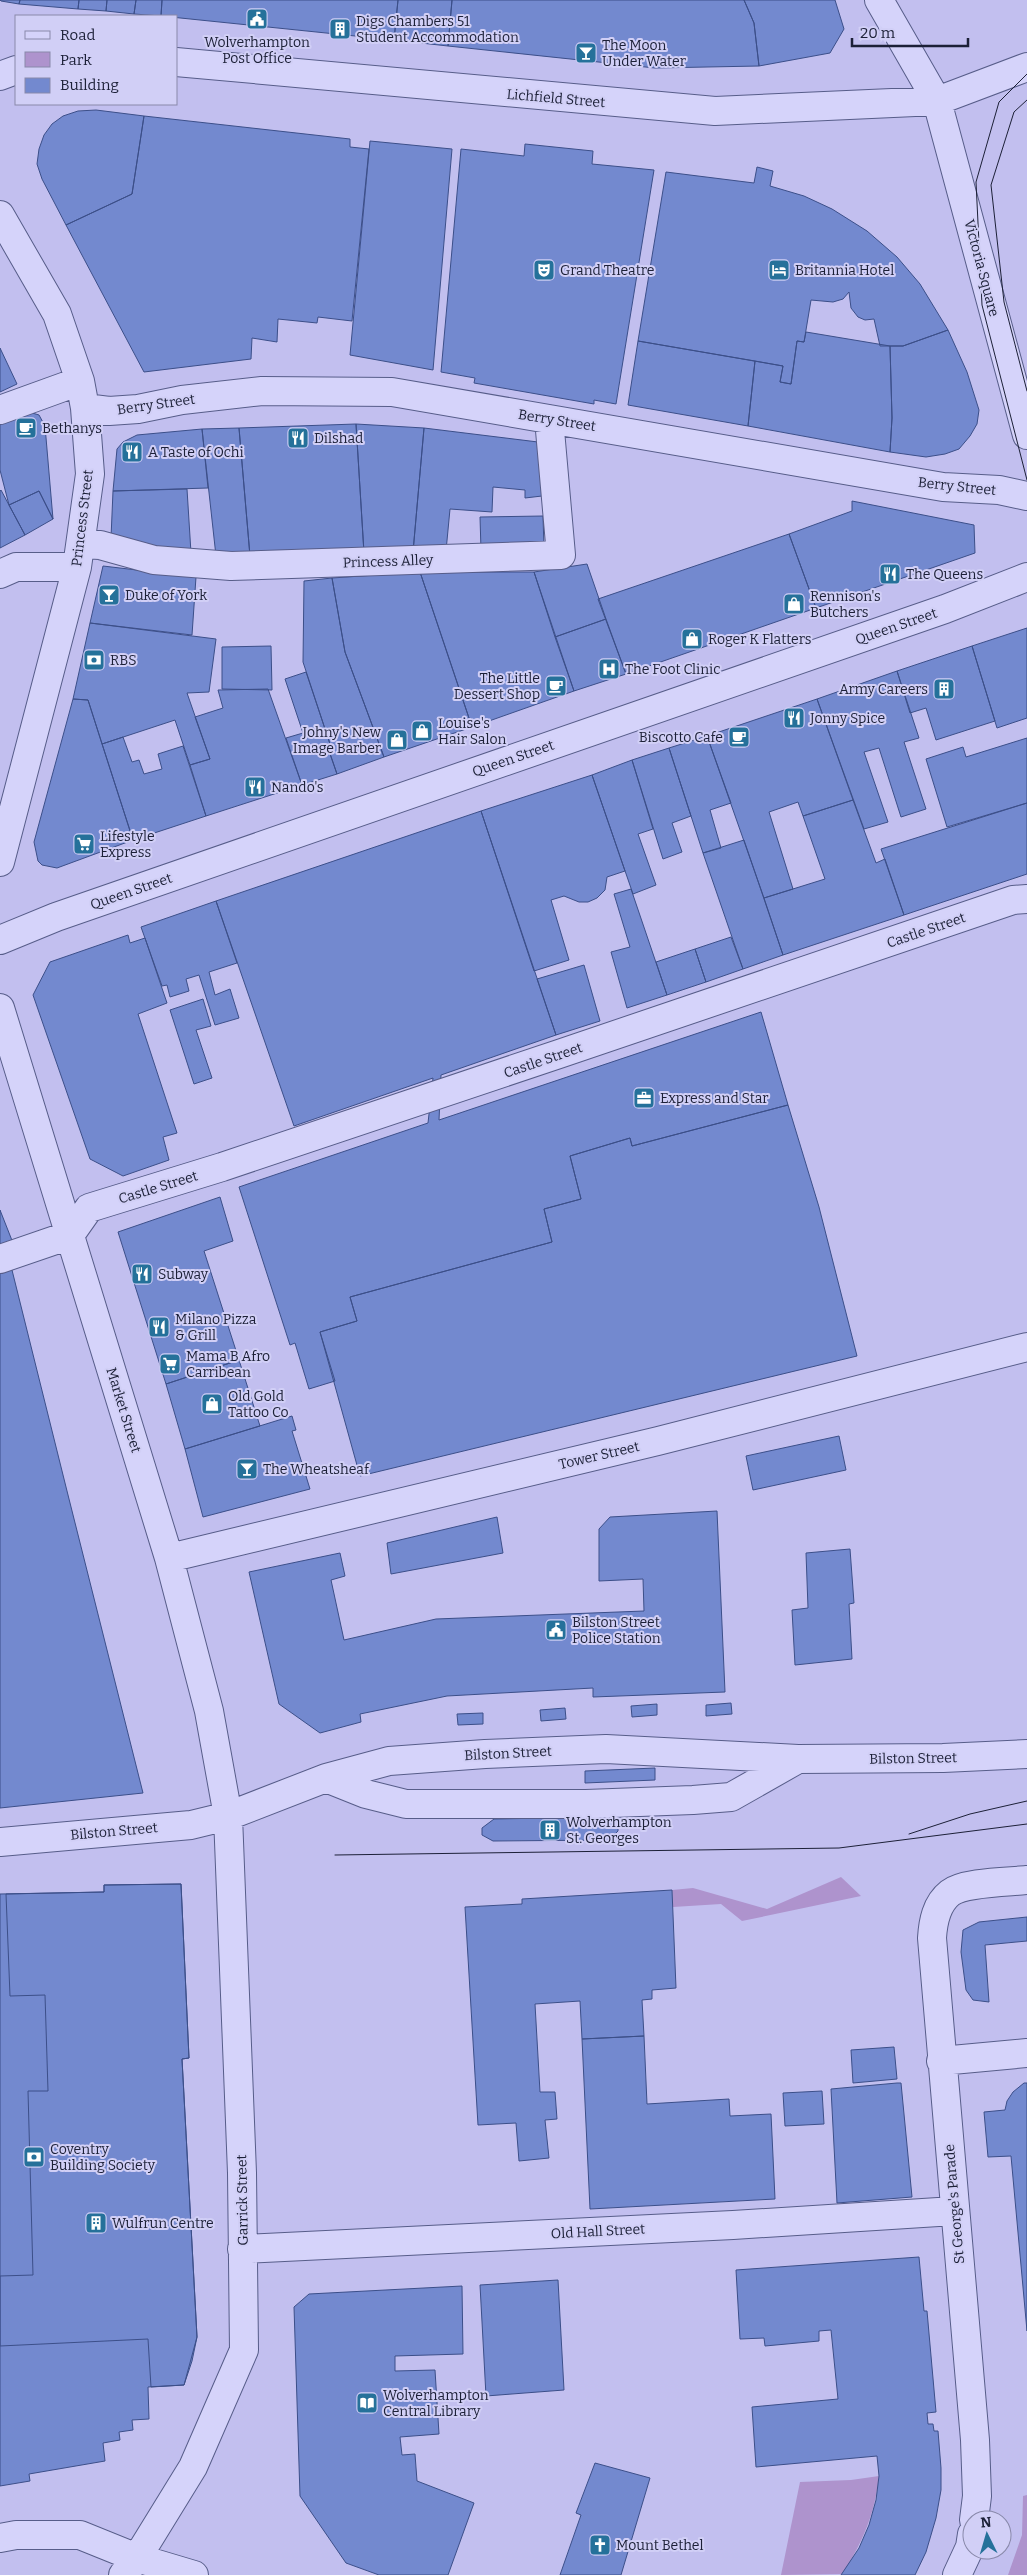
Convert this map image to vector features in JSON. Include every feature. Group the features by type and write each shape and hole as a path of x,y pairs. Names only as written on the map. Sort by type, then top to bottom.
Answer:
{"street":[{"name":"Victoria Square","path":"879,0 937,101 1027,435"},
{"name":"Lichfield Street","path":"178,62 715,111 937,101 1027,67"},
{"path":"0,76 15,70"},
{"name":"Princess Street","path":"0,215 57,314 80,381 85,408 90,474 79,556 0,862"},
{"path":"0,410 80,381"},
{"name":"Berry Street","path":"85,408 108,411 138,409 182,400 262,391 392,392 944,487 999,490 1027,496"},
{"name":"Princess Alley","path":"79,556 100,545 154,560 231,566 561,555 549,419"},
{"path":"0,574 16,567 79,556"},
{"name":"Queen Street","path":"0,940 56,917 945,609 1027,577"},
{"name":"Castle Street","path":"70,1235 90,1208 222,1167 1013,900 1027,899"},
{"name":"Market Street","path":"0,1008 169,1558 209,1711 228,1816"},
{"path":"0,1259 70,1235"},
{"name":"Tower Street","path":"169,1558 649,1443 1027,1347"},
{"path":"1014,1755 1027,1738"},
{"name":"Bilston Street","path":"0,1842 191,1825 228,1816 326,1778 389,1761 494,1753 606,1750 798,1759 943,1758 1014,1755"},
{"path":"326,1778 366,1794 406,1804 586,1804 693,1800 731,1797 798,1759"},
{"name":"Garrick Street","path":"130,2566 193,2466 244,2350 228,1816"},
{"name":"St George's Parade","path":"975,2510 977,2496 975,2440 941,2061 932,1938 934,1917 951,1892 982,1883 1027,1880"},
{"path":"941,2061 1027,2053"},
{"name":"Old Hall Street","path":"242,2249 743,2224 954,2211"},
{"path":"0,2538 16,2535 80,2535 130,2566 194,2575"},
{"path":"958,2575 964,2560"}],"green space":[{"path":"841,1877 861,1896 742,1921 721,1904 673,1907 672,1890 693,1888 767,1909"},
{"path":"879,2476 867,2527 842,2574 781,2575 800,2482 851,2480"},
{"path":"1027,2495 1027,2575 1008,2575 1022,2535 1023,2496"}],"building":[{"path":"0,0 20,0 19,4"},
{"path":"20,0 79,0 78,9 19,4"},
{"path":"79,0 107,0 106,11 78,9"},
{"path":"107,0 136,0 134,14 106,11"},
{"path":"136,0 162,0 161,15 134,14"},
{"name":"Digs Chambers 51 Student Accommodation","path":"162,0 398,0 394,40 178,18 178,15 161,15"},
{"path":"398,0 452,0 448,46 394,40"},
{"path":"452,0 744,0 754,23 759,66 655,68 448,46"},
{"path":"744,0 835,0 844,29 830,53 759,66 754,23"},
{"path":"96,110 144,116 132,194 66,225 42,179 37,164 39,149 44,135 52,124 63,116 78,111"},
{"path":"144,116 350,139 350,147 369,149 352,321 318,317 317,323 278,319 277,342 252,338 251,359 144,372 66,225 132,194"},
{"path":"370,141 452,149 433,370 350,355"},
{"name":"Grand Theatre","path":"525,144 593,151 592,164 654,170 616,404 594,400 594,404 474,383 475,378 441,372 461,149 524,156"},
{"name":"Britannia Hotel","path":"757,167 773,171 770,186 804,196 832,209 867,231 897,257 920,284 948,330 903,346 880,346 874,319 865,320 858,317 851,308 849,292 843,299 833,302 811,300 804,342 797,341 791,384 780,382 783,366 638,341 666,172 754,183"},
{"path":"948,330 967,372 979,410 977,424 959,449 945,454 926,457 890,452 892,418 890,346 903,346"},
{"path":"806,332 890,346 892,418 890,452 748,426 755,361 783,366 780,382 791,384 797,341 804,342"},
{"path":"638,341 755,361 748,426 628,405"},
{"path":"0,348 17,384 0,392"},
{"path":"29,412 39,415 45,426 53,519 39,491 9,505 0,470 0,420"},
{"path":"356,424 424,428 413,552 364,553"},
{"path":"356,424 364,553 250,556 239,428"},
{"path":"239,428 250,556 216,556 202,429"},
{"path":"424,428 538,442 542,496 525,498 525,490 493,487 492,512 450,509 446,551 413,552"},
{"path":"202,429 208,488 113,491 117,449 123,442 137,435"},
{"path":"187,489 191,553 111,538 113,491"},
{"path":"0,491 25,535 0,548"},
{"path":"39,491 53,519 25,535 9,505"},
{"path":"852,501 974,525 975,553 816,608 789,534 852,511"},
{"path":"543,516 544,548 481,550 480,517"},
{"path":"789,534 816,608 626,674 598,599"},
{"path":"587,564 606,619 555,637 534,572"},
{"path":"103,566 196,577 192,635 90,623"},
{"path":"420,572 534,572 574,691 472,727"},
{"path":"420,572 472,727 384,757 345,652 332,578"},
{"path":"332,578 345,652 384,757 337,774 327,745 330,744 303,662 304,581"},
{"path":"606,619 626,674 574,691 555,637"},
{"path":"90,623 216,639 209,692 187,693 210,759 190,765 175,720 102,744 88,700 73,699"},
{"path":"1027,628 1027,718 997,728 972,646"},
{"path":"271,646 272,690 222,689 222,647"},
{"name":"Army Careers","path":"972,646 995,721 936,740 926,708 910,713 897,671"},
{"path":"897,671 919,738 904,742 926,809 901,817 879,748 864,752 888,822 864,829 817,699"},
{"path":"306,672 330,744 327,745 337,774 302,785 286,738 303,733 285,679"},
{"path":"268,689 302,785 206,816 190,765 210,759 195,717 223,708 218,690"},
{"path":"73,699 88,700 133,840 57,868 42,865 38,861 34,842"},
{"path":"817,699 853,800 803,816 798,802 769,812 793,889 764,898 707,736"},
{"path":"707,736 731,803 710,810 721,848 703,853 669,748"},
{"path":"123,737 132,762 139,760 144,774 162,769 158,754 183,746 206,816 133,840 102,744"},
{"path":"1027,738 1027,803 947,827 926,759 963,747 966,757"},
{"path":"669,748 691,816 672,823 682,852 663,859 632,760"},
{"path":"632,760 653,829 638,834 656,885 633,894 592,775"},
{"path":"592,775 625,871 607,877 605,890 597,898 588,902 579,902 564,896 551,900 569,960 534,971 481,811"},
{"path":"853,800 876,863 885,859 904,915 783,955 764,898 825,879 803,816"},
{"path":"1027,803 1027,874 904,915 881,849"},
{"name":"Express and Star","path":"481,811 556,1035 441,1075 439,1120 761,1012 788,1105 632,1146 630,1138 570,1156 581,1199 544,1209 552,1242 350,1297 357,1321 320,1332 335,1381 309,1389 295,1343 290,1345 239,1187 428,1123 433,1078 294,1126 216,901"},
{"path":"744,840 783,955 743,969 703,853"},
{"path":"631,889 667,995 627,1008 611,952 630,947 614,894"},
{"path":"216,901 237,963 209,972 215,995 230,989 239,1018 215,1025 199,975 186,979 189,991 170,997 167,985 162,986 141,927"},
{"path":"128,935 130,943 145,938 167,1003 138,1014 177,1133 163,1137 169,1160 123,1176 90,1159 33,995 50,962"},
{"path":"731,937 743,969 706,982 695,949"},
{"path":"695,949 706,982 667,995 656,962"},
{"path":"584,965 600,1021 556,1035 537,979"},
{"path":"203,999 211,1026 196,1030 212,1078 194,1084 170,1010"},
{"path":"788,1105 819,1207 857,1356 360,1476 320,1332 357,1321 350,1297 552,1242 544,1209 581,1199 570,1156 630,1138 632,1146"},
{"path":"220,1197 233,1241 204,1251 239,1360 166,1384 118,1232"},
{"path":"0,1210 13,1243 0,1247"},
{"path":"11,1266 143,1793 0,1808 0,1270"},
{"name":"Old Gold Tattoo Co","path":"239,1360 260,1426 185,1449 166,1384"},
{"name":"The Wheatsheaf","path":"292,1416 296,1430 292,1431 310,1489 203,1517 185,1449"},
{"path":"839,1436 846,1470 753,1490 746,1456"},
{"name":"Bilston Street Police Station","path":"717,1511 725,1692 593,1697 593,1688 447,1696 360,1714 361,1722 320,1733 279,1704 249,1572 340,1553 345,1576 331,1580 344,1640 436,1619 644,1611 643,1579 599,1581 599,1529 610,1517"},
{"path":"497,1517 503,1553 391,1574 387,1543"},
{"path":"850,1549 854,1603 849,1604 852,1659 795,1665 792,1610 808,1608 806,1553"},
{"path":"731,1703 732,1714 706,1716 706,1705"},
{"path":"657,1704 657,1715 632,1717 631,1706"},
{"path":"565,1708 566,1719 541,1721 540,1710"},
{"path":"483,1713 483,1724 458,1725 457,1714"},
{"path":"655,1768 655,1780 585,1783 585,1771"},
{"name":"Wolverhampton St. Georges","path":"603,1817 618,1825 618,1831 609,1840 493,1841 482,1835 482,1828 494,1819"},
{"name":"Wulfrun Centre","path":"181,1884 189,2058 182,2059 197,2337 184,2385 151,2387 148,2339 0,2346 0,2276 33,2275 28,2091 48,2091 45,1995 10,1996 6,1894 104,1892 104,1885"},
{"name":"Wulfrun Centre","path":"181,1884 189,2058 182,2059 197,2337 192,2361 184,2385 148,2387 149,2419 132,2420 133,2430 119,2432 120,2440 103,2443 105,2461 29,2474 30,2481 0,2486 0,1894 104,1892 104,1885"},
{"path":"672,1890 676,1988 652,1990 652,1999 642,2000 644,2036 582,2039 580,2001 535,2004 540,2092 555,2092 557,2119 545,2120 549,2158 519,2161 516,2123 478,2125 465,1907 522,1904 522,1899"},
{"path":"1027,1917 1027,1941 985,1945 989,2002 973,2000 966,1990 961,1952 963,1930 979,1922"},
{"path":"644,2036 647,2104 729,2099 730,2116 771,2114 775,2199 590,2209 582,2039"},
{"path":"894,2047 897,2079 853,2083 851,2050"},
{"path":"901,2083 912,2197 837,2203 831,2089"},
{"path":"1024,2083 1027,2083 1027,2331 1011,2156 988,2157 984,2112 1005,2110 1007,2101 1013,2092"},
{"path":"822,2091 824,2124 785,2126 783,2093"},
{"path":"919,2257 924,2311 927,2311 936,2412 927,2413 928,2424 933,2424 934,2431 938,2431 941,2468 941,2490 936,2518 926,2552 915,2575 841,2575 859,2548 869,2525 876,2500 879,2476 877,2456 756,2467 752,2407 838,2399 831,2330 819,2331 819,2341 765,2346 764,2338 740,2339 736,2270"},
{"path":"558,2280 564,2390 486,2396 480,2285"},
{"name":"Wolverhampton Central Library","path":"462,2286 463,2354 395,2356 395,2371 435,2370 439,2434 400,2437 402,2455 415,2454 417,2481 474,2503 448,2575 379,2575 346,2563 300,2496 294,2307 309,2294"},
{"name":"Mount Bethel","path":"595,2463 650,2478 621,2575 560,2575 581,2515 576,2513"}],"tram line":[{"path":"1027,74 999,102 976,182 982,305 1027,480"},
{"path":"1027,100 1014,112 991,185 1004,302 1027,391"},
{"path":"909,1834 970,1814 1027,1801"},
{"path":"335,1855 839,1848 1027,1824"}],"place":[{"name":"Wolverhampton Post Office","path":"257,19"},
{"name":"Digs Chambers 51 Student Accommodation","path":"340,29"},
{"name":"The Moon Under Water","path":"586,53"},
{"name":"Grand Theatre","path":"544,270"},
{"name":"Britannia Hotel","path":"779,270"},
{"name":"Bethanys","path":"26,428"},
{"name":"Dilshad","path":"298,438"},
{"name":"A Taste of Ochi","path":"132,452"},
{"name":"The Queens","path":"890,574"},
{"name":"Duke of York","path":"109,595"},
{"name":"Rennison's Butchers","path":"794,604"},
{"name":"Roger K Flatters","path":"692,639"},
{"name":"RBS","path":"94,660"},
{"name":"The Foot Clinic","path":"609,669"},
{"name":"The Little Dessert Shop","path":"556,686"},
{"name":"Army Careers","path":"944,689"},
{"name":"Jonny Spice","path":"794,718"},
{"name":"Louise's Hair Salon","path":"422,731"},
{"name":"Biscotto Cafe","path":"739,737"},
{"name":"Johny's New Image Barber","path":"397,740"},
{"name":"Nando's","path":"255,787"},
{"name":"Lifestyle Express","path":"84,844"},
{"name":"Express and Star","path":"644,1098"},
{"name":"Subway","path":"142,1274"},
{"name":"Milano Pizza & Grill","path":"159,1327"},
{"name":"Mama B Afro Carribean","path":"170,1364"},
{"name":"Old Gold Tattoo Co","path":"212,1404"},
{"name":"The Wheatsheaf","path":"247,1469"},
{"name":"Bilston Street Police Station","path":"556,1630"},
{"name":"Wolverhampton St. Georges","path":"550,1830"},
{"name":"Coventry Building Society","path":"34,2157"},
{"name":"Wulfrun Centre","path":"96,2223"},
{"name":"Wolverhampton Central Library","path":"367,2403"},
{"name":"Mount Bethel","path":"600,2545"}]}
